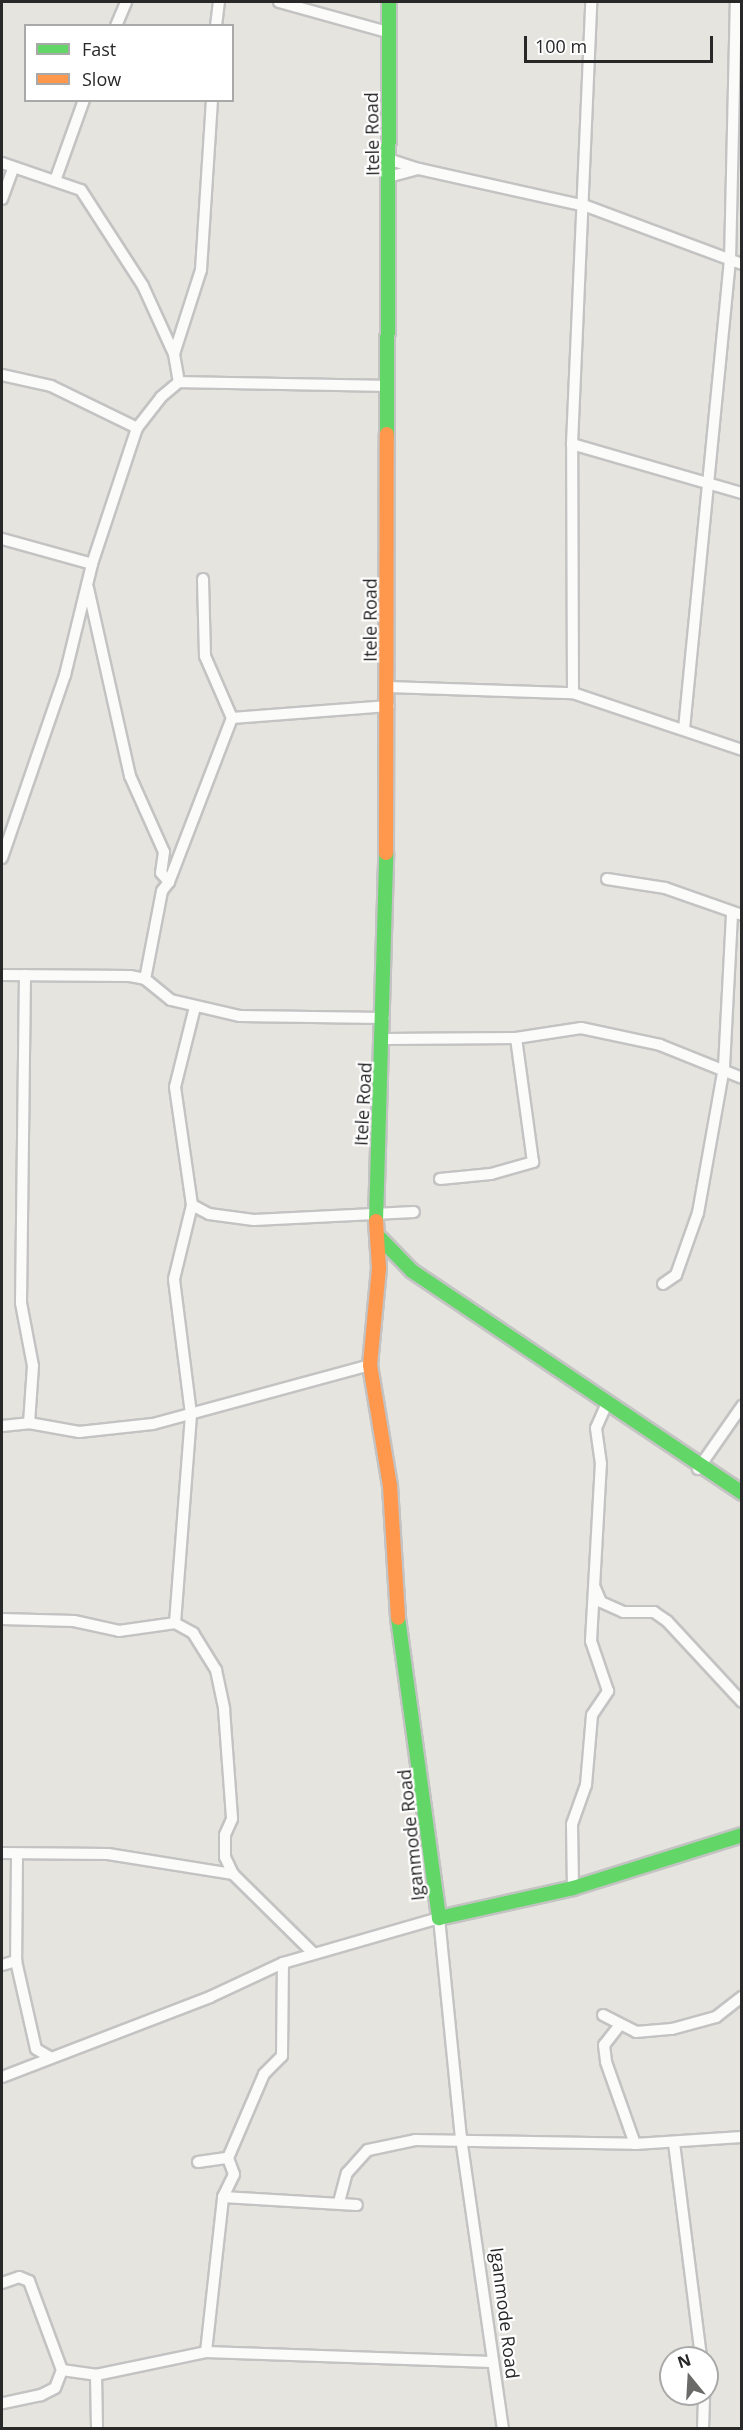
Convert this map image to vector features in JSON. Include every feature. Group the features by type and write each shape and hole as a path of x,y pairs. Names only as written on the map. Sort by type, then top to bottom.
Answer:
{"street":[{"path":"117,24 126,2"},
{"path":"216,24 219,2"},
{"path":"279,2 387,32"},
{"name":"Itele Road","path":"379,1237 376,1213 385,1039 389,706 387,386 392,176 387,32 389,2"},
{"path":"573,693 572,444 586,206 591,2"},
{"path":"684,729 710,484 730,261 736,2"},
{"path":"56,178 83,102"},
{"path":"174,354 201,270 212,102"},
{"path":"391,160 419,169 586,206 741,264"},
{"path":"2,163 13,169 56,178 81,190 143,286 174,354 179,382"},
{"path":"2,199 13,169"},
{"path":"392,176 419,169"},
{"path":"2,375 51,386 137,428"},
{"path":"2,858 65,675 92,564 137,428 179,382 387,386"},
{"path":"572,444 741,494"},
{"path":"2,538 92,564"},
{"path":"145,979 162,891 169,882 232,718 205,656 203,579"},
{"path":"88,584 130,776 164,852 161,873 169,882"},
{"path":"388,687 573,693 741,750"},
{"path":"232,718 389,706"},
{"path":"607,879 665,888 737,915 724,1067 698,1213 676,1275 663,1284"},
{"path":"2,975 145,979 171,1000 195,1007 287,1019 384,1018"},
{"path":"25,975 21,1302 33,1366 29,1423"},
{"path":"175,1623 191,1414 174,1294 192,1205 175,1087 195,1007"},
{"path":"385,1039 516,1038 581,1028 624,1035 724,1067 741,1078"},
{"path":"440,1179 491,1174 533,1162 516,1038"},
{"path":"192,1205 209,1214 254,1220 414,1212"},
{"path":"379,1237 412,1271 607,1403 698,1469 741,1493"},
{"name":"Iganmode Road","path":"379,1237 379,1268 370,1365 390,1486 393,1578 418,1730 461,2138 503,2428"},
{"path":"379,1268 412,1271"},
{"path":"2,1426 29,1423 108,1431 191,1414 370,1365"},
{"path":"573,1888 572,1824 586,1785 592,1715 608,1690 591,1641 601,1464 596,1428 607,1403"},
{"path":"698,1469 741,1406"},
{"path":"594,1585 601,1602 623,1612 654,1612 667,1621 741,1702"},
{"path":"2,1619 74,1621 119,1631 175,1623 193,1633 207,1651 221,1687 232,1819 225,1835 225,1857 233,1874 313,1953"},
{"path":"2,2077 50,2057 137,2027 283,1962 439,1918 573,1888 741,1835"},
{"path":"2,1853 17,1856 108,1854 233,1874"},
{"path":"17,1856 16,1961 36,2049 50,2057"},
{"path":"212,1869 225,1857"},
{"path":"2,1965 16,1961"},
{"path":"206,2352 223,2197 234,2174 228,2158 264,2074 282,2056 283,1962"},
{"path":"603,2015 619,2026 636,2032 700,2024 741,1997"},
{"path":"619,2026 604,2045 606,2062 634,2144"},
{"path":"339,2202 347,2173 368,2150 461,2138 527,2145 674,2143 741,2137"},
{"path":"674,2143 699,2346"},
{"path":"198,2162 228,2158"},
{"path":"223,2197 339,2202 357,2205"},
{"path":"2,2283 19,2277 29,2281 62,2370 55,2388 41,2396 2,2403"},
{"path":"62,2370 96,2374 206,2352 492,2362"},
{"path":"96,2374 97,2428"},
{"path":"703,2428 704,2406"}],"traffic: fast":[{"path":"387,434 389,2"},
{"path":"376,1221 386,853"},
{"path":"379,1237 412,1271 742,1493"},
{"path":"398,1618 439,1918 573,1888 742,1835"}],"traffic: slow":[{"path":"386,853 387,434"},
{"path":"376,1221 379,1268 370,1365 390,1486 398,1618"}]}
